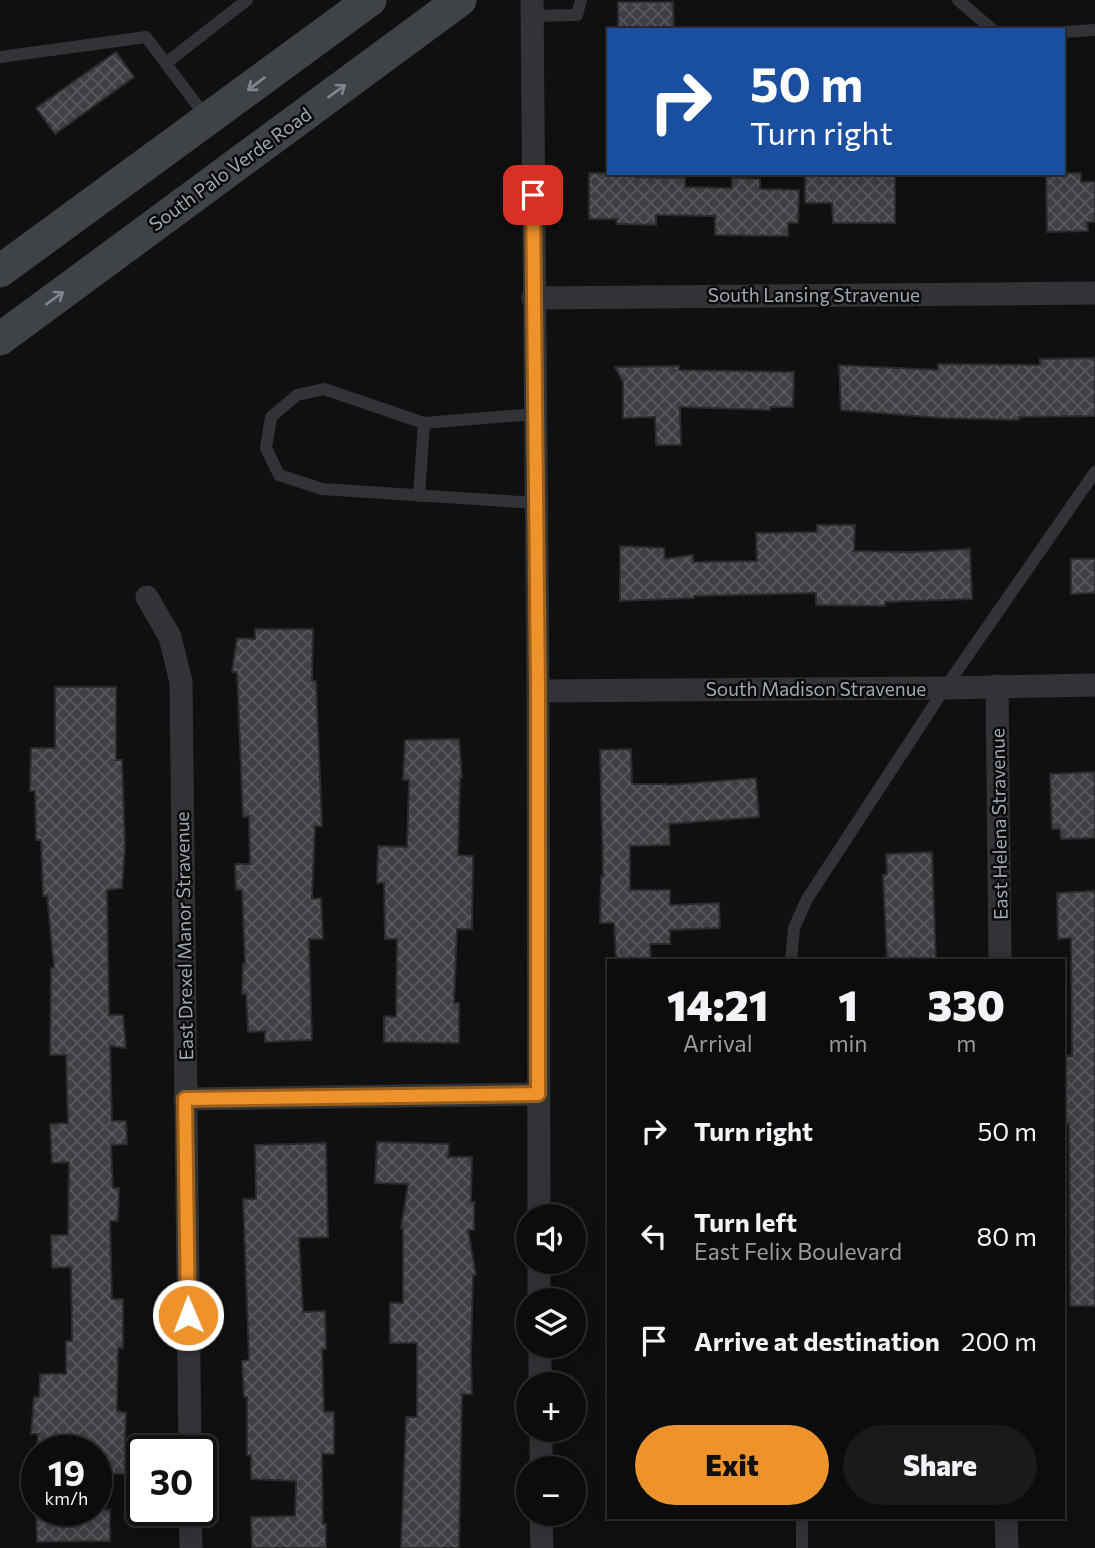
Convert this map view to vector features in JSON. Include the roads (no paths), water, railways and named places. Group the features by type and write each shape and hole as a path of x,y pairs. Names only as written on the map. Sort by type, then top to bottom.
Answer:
{"main road":[{"path":"0,271 370,0"},
{"name":"South Palo Verde Road","path":"0,339 460,0"},
{"path":"0,242 86,208"}],"street":[{"path":"532,8 539,1204"},
{"name":"South Lansing Stravenue","path":"533,298 1095,293"},
{"name":"East Drexel Manor Stravenue","path":"146,597 170,637 181,682 190,1435"},
{"name":"South Madison Stravenue","path":"538,691 1095,685"},
{"name":"East Helena Stravenue","path":"997,686 1000,959"},
{"path":"185,1099 538,1094"},
{"path":"1006,1519 1007,1548"},
{"path":"190,1526 191,1548"},
{"path":"541,1526 542,1548"}],"lane":[{"path":"166,63 247,0"},
{"path":"532,8 576,15 582,0"},
{"path":"958,0 991,28"},
{"path":"1065,32 1095,30"},
{"path":"0,57 146,37 208,120"},
{"path":"535,414 424,423 324,389 298,395 271,417 266,448 279,475 322,489 536,503"},
{"path":"419,496 424,423"},
{"path":"791,959 794,928 807,900 945,688 1095,472"},
{"path":"802,1519 802,1548"}]}
